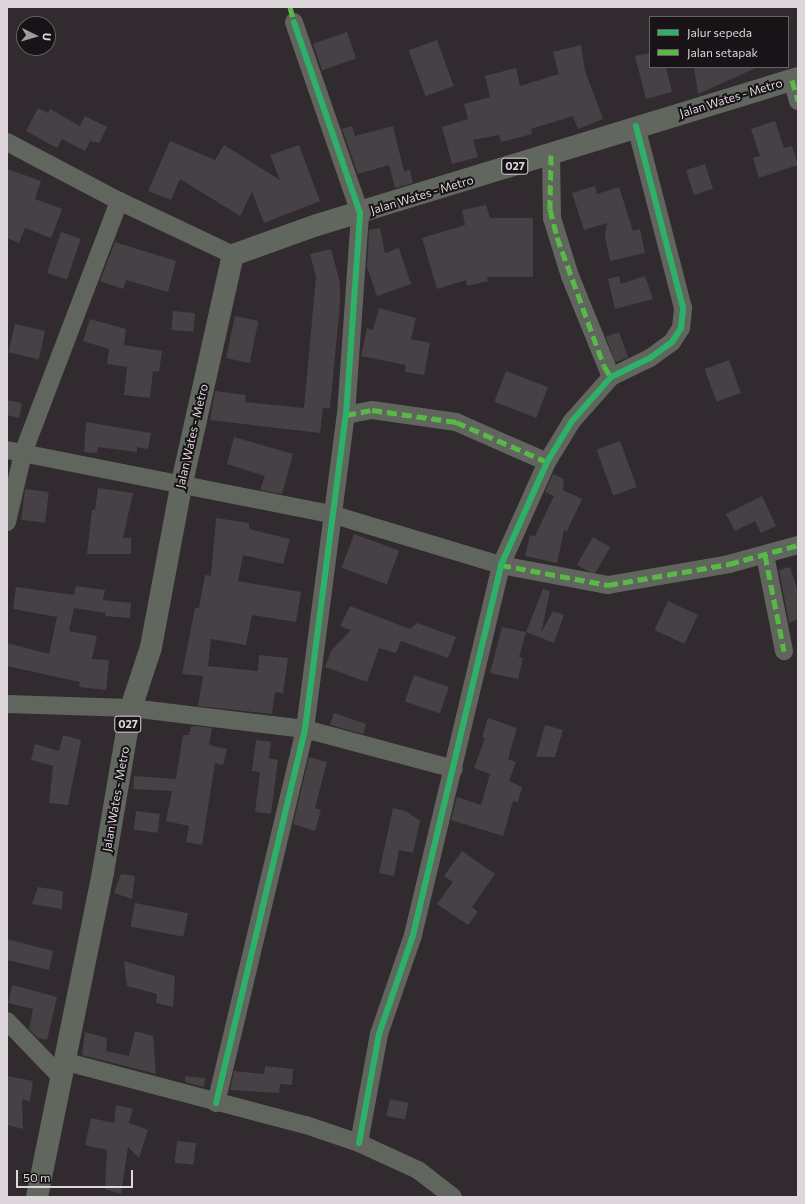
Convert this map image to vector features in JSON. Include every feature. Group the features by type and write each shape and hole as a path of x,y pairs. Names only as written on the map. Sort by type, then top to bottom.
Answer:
{"main road":[{"name":"Jalan Wates - Metro","path":"37,1197 103,872 131,708 151,647 181,487 233,255 360,213 551,155 636,126 795,79"}],"street":[{"path":"216,1103 305,729 346,416 360,213 294,22"},
{"path":"795,79 798,101"},
{"path":"359,1143 379,1034 412,935 454,769 501,565 547,462 572,421 610,376 650,358 672,342 681,328 683,315 636,126"},
{"path":"7,142 119,201 233,255"},
{"path":"551,155 552,218 570,276 610,376"},
{"path":"7,522 15,452 119,201"},
{"path":"346,416 372,410 456,422 547,462"},
{"path":"15,452 181,487 334,515 501,565 608,585 765,556 798,545"},
{"path":"765,556 784,651"},
{"path":"7,704 131,708 305,729 454,769"},
{"path":"7,1021 62,1069 216,1103 306,1125 359,1143 418,1170 453,1197"}],"building":[{"path":"347,32 356,58 322,70 313,44"},
{"path":"437,40 454,86 426,96 409,50"},
{"path":"581,45 585,71 603,119 578,129 573,116 531,129 532,134 501,142 499,135 473,140 478,157 452,164 442,127 468,119 464,104 490,97 485,76 516,68 520,86 559,74 553,52"},
{"path":"649,53 649,68 666,68 672,92 646,99 635,56"},
{"path":"694,68 756,68 698,94"},
{"path":"38,108 48,113 50,109 80,126 85,116 107,127 99,143 90,141 85,151 62,139 57,148 26,131"},
{"path":"775,121 784,148 792,146 798,165 759,178 753,158 760,156 751,129"},
{"path":"352,126 355,136 393,126 404,171 410,170 413,183 395,188 389,165 358,174 342,129"},
{"path":"170,141 215,160 224,145 280,180 270,155 299,145 320,201 264,223 252,192 240,216 180,179 171,200 148,191"},
{"path":"705,164 713,189 694,195 686,170"},
{"path":"7,169 41,181 35,199 62,209 51,238 25,228 19,243 7,238"},
{"path":"595,186 597,194 619,187 633,231 640,229 645,253 610,261 605,236 607,223 584,230 572,193"},
{"path":"486,205 490,218 533,218 533,277 487,277 488,281 467,286 466,280 437,289 422,238 465,225 462,210"},
{"path":"380,228 385,253 399,248 411,284 377,296 367,267 369,230"},
{"path":"61,232 81,239 67,279 47,273"},
{"path":"115,242 176,261 168,292 126,280 123,289 100,281"},
{"path":"331,249 340,283 340,303 330,408 323,408 320,433 210,420 215,391 246,395 245,402 304,408 316,277 310,254"},
{"path":"619,276 621,284 645,276 653,299 615,309 608,279"},
{"path":"379,308 416,318 411,339 430,343 424,375 405,372 406,365 361,356 367,328 373,330"},
{"path":"173,311 195,313 193,332 171,330"},
{"path":"235,316 258,321 250,363 226,358"},
{"path":"90,319 126,329 124,345 162,351 159,372 153,371 150,398 124,395 127,367 107,364 109,349 83,341"},
{"path":"15,324 45,331 39,359 8,352"},
{"path":"619,332 628,357 615,362 606,337"},
{"path":"729,360 741,393 717,402 705,369"},
{"path":"506,371 548,387 536,418 494,402"},
{"path":"7,400 22,403 19,418 7,415"},
{"path":"86,422 151,433 148,449 137,447 137,452 98,447 97,453 84,452"},
{"path":"234,437 293,454 282,494 260,490 265,476 227,464"},
{"path":"620,441 637,487 613,496 597,450"},
{"path":"553,474 564,479 563,490 582,499 567,531 564,530 557,563 525,556 530,535 535,536 554,496 545,492"},
{"path":"98,488 133,493 123,538 131,538 131,554 87,554 92,510 95,510"},
{"path":"25,489 49,492 45,523 21,520"},
{"path":"762,496 776,526 761,533 755,521 735,531 726,514"},
{"path":"216,518 249,523 249,529 290,539 283,564 243,555 238,581 301,592 296,622 252,615 246,645 211,639 208,666 258,671 259,655 288,658 283,693 275,692 272,714 198,706 203,676 182,674 195,608 199,608 205,575 211,576"},
{"path":"354,534 399,550 387,584 342,568"},
{"path":"593,537 610,547 594,575 577,565"},
{"path":"790,567 798,592 798,619 789,623 779,570"},
{"path":"76,586 105,590 103,600 131,603 130,618 105,616 106,613 74,608 69,631 97,636 92,659 109,660 106,690 79,687 80,682 7,666 7,643 49,654 57,617 13,609 16,587 74,595"},
{"path":"543,589 550,591 541,633 553,611 564,615 554,643 526,632"},
{"path":"668,601 698,615 684,644 654,630"},
{"path":"350,606 410,629 417,623 456,637 448,658 401,641 396,653 379,648 367,682 325,667 331,651 351,630 340,626"},
{"path":"502,627 526,632 519,657 523,658 518,679 490,673"},
{"path":"414,675 449,687 440,714 405,701"},
{"path":"334,713 366,724 363,734 330,725"},
{"path":"488,718 517,728 508,759 516,762 509,781 522,787 518,802 513,801 503,836 451,820 457,797 481,805 490,774 474,768 485,738 482,737"},
{"path":"545,725 563,730 555,757 536,757"},
{"path":"191,727 212,728 209,745 227,749 223,765 215,763 202,845 186,842 189,826 166,821 172,791 133,789 134,776 176,779 183,735 189,735"},
{"path":"63,735 81,740 68,805 49,803 53,766 31,760 35,744 59,751"},
{"path":"256,740 271,742 269,758 278,760 271,814 255,812 260,772 252,771"},
{"path":"309,757 327,762 315,808 321,810 315,831 293,824"},
{"path":"393,808 406,811 420,821 413,853 399,850 394,876 379,873"},
{"path":"136,811 160,814 158,833 134,830"},
{"path":"462,851 495,874 472,907 478,912 468,925 437,904 453,882 444,876"},
{"path":"121,874 135,876 132,899 114,893"},
{"path":"38,887 63,891 62,909 32,904"},
{"path":"135,903 188,913 183,937 130,927"},
{"path":"7,939 53,951 49,970 7,960"},
{"path":"124,961 175,976 173,1007 156,1003 157,994 127,986"},
{"path":"12,985 57,997 47,1040 38,1038 29,1029 33,1009 8,1003"},
{"path":"135,1031 153,1036 156,1074 82,1055 85,1032 107,1038 106,1051 129,1056"},
{"path":"265,1066 293,1069 292,1085 280,1084 279,1093 230,1090 234,1071 264,1074"},
{"path":"7,1076 33,1081 30,1102 22,1099 23,1129 7,1125"},
{"path":"185,1076 205,1078 204,1087 185,1082"},
{"path":"390,1099 409,1103 405,1120 386,1116"},
{"path":"116,1105 133,1109 129,1123 148,1130 139,1158 128,1147 121,1194 105,1189 107,1150 85,1145 91,1118 114,1123"},
{"path":"177,1141 196,1143 194,1165 175,1163"}],"marked path":[{"path":"290,7 294,22"},
{"path":"792,80 798,101"},
{"path":"551,155 550,209 557,237 604,366 611,377 614,375"},
{"path":"346,415 372,410 456,422 547,462"},
{"path":"501,565 608,585 729,564 798,545"},
{"path":"765,555 784,651"}],"cycle path":[{"path":"216,1103 305,729 346,415 360,213 294,22"},
{"path":"359,1143 379,1034 413,935 501,565 547,462 572,421 611,377 650,358 672,342 681,328 683,308 636,126"}]}
